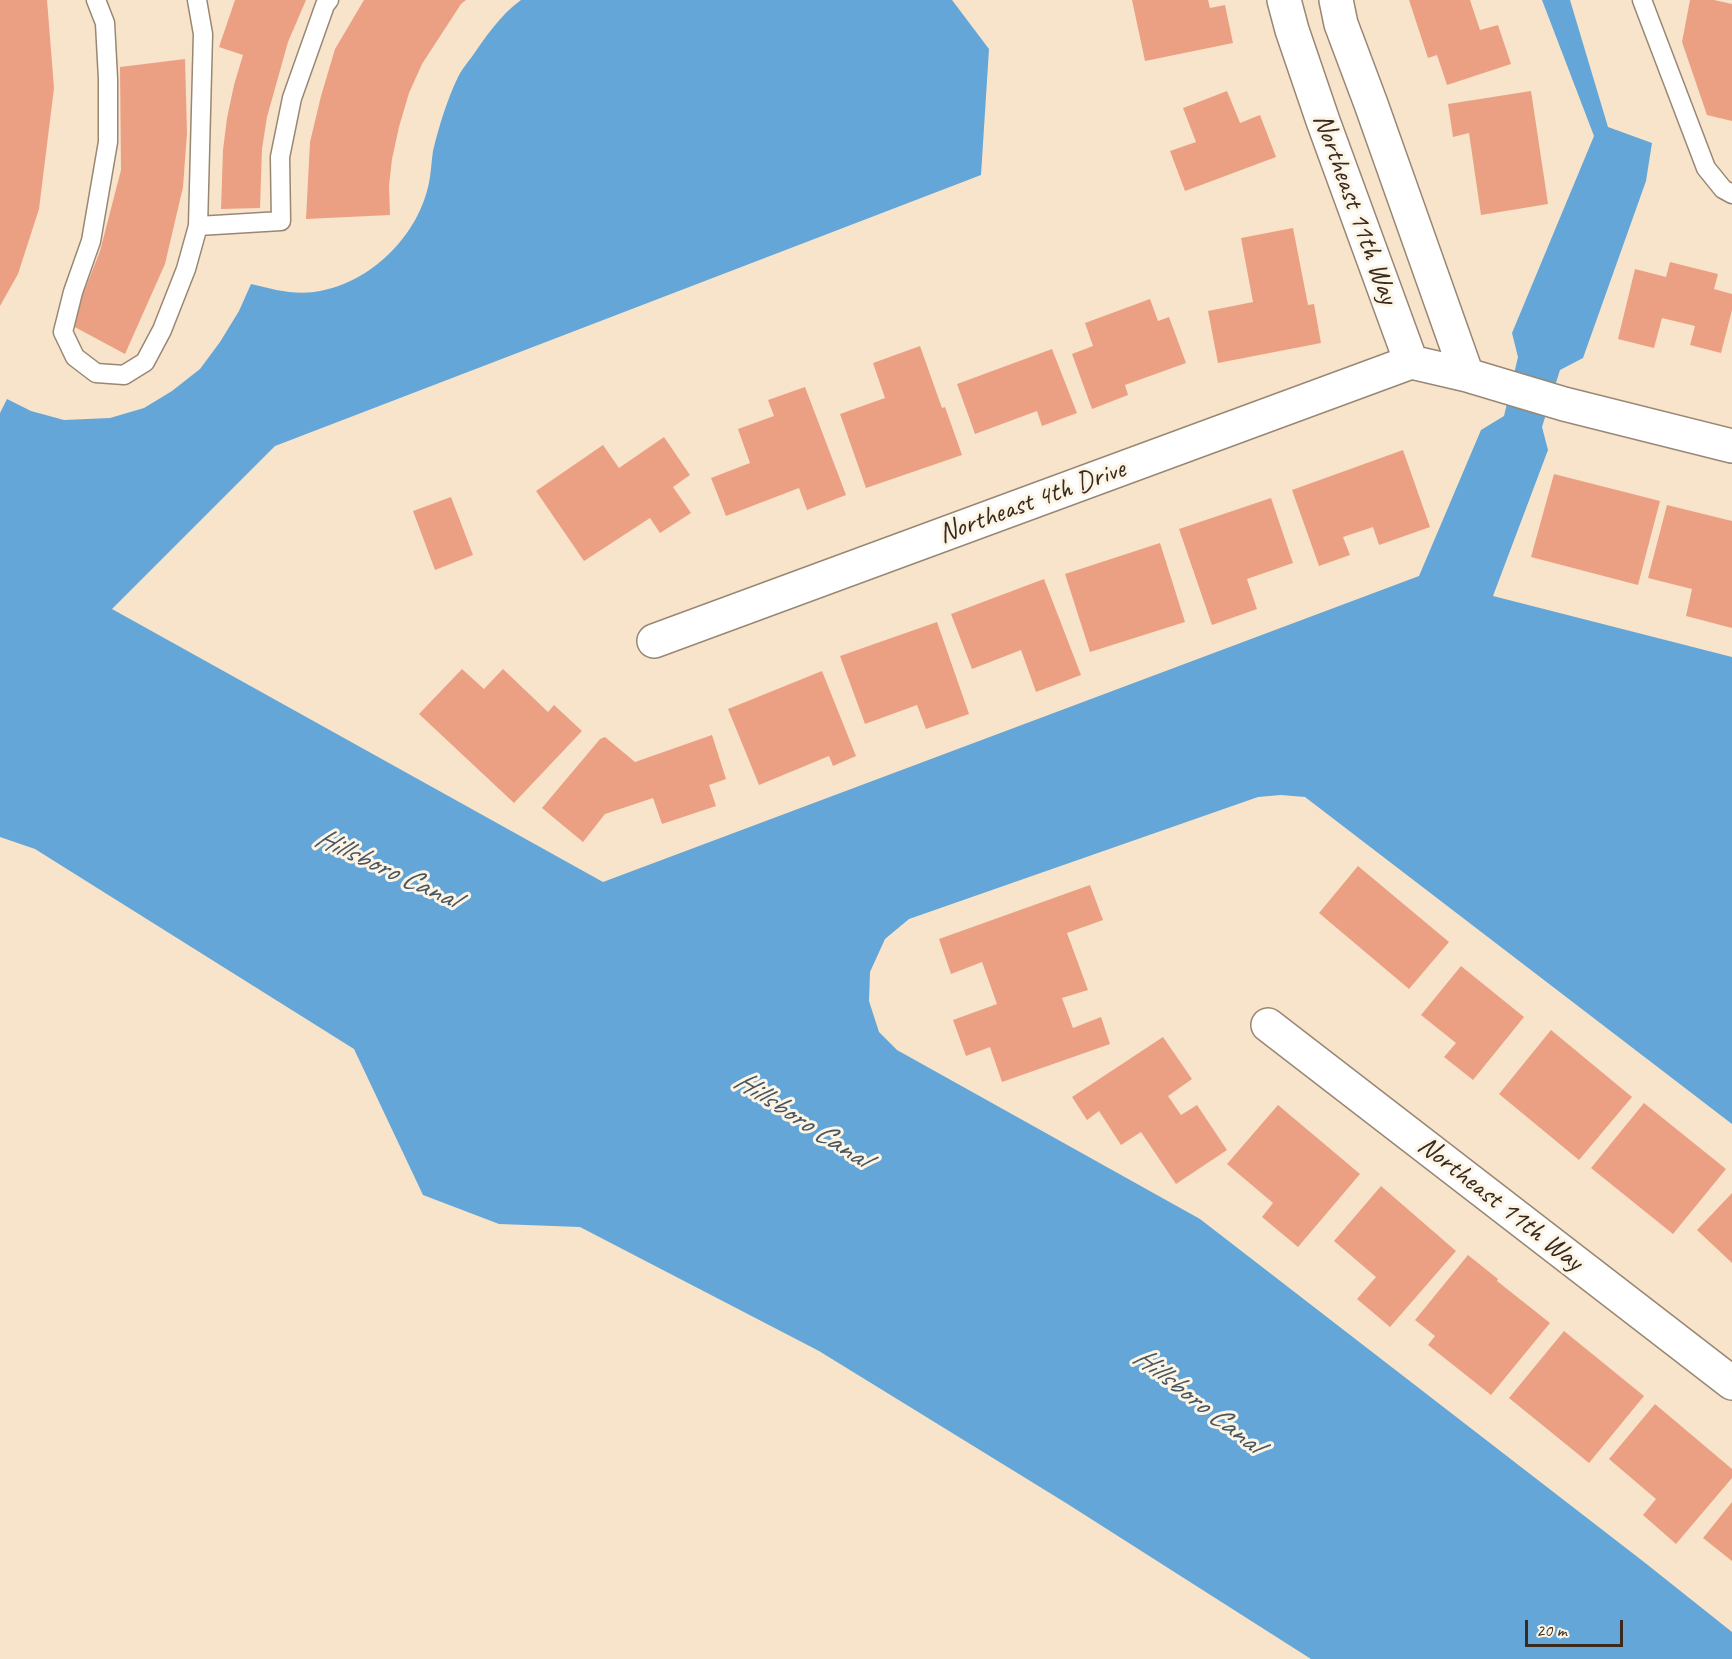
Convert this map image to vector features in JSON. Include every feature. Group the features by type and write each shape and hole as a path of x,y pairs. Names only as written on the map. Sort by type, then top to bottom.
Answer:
{"street":[{"name":"Northeast 11th Way","path":"1284,0 1323,121 1411,362"},
{"name":"Northeast 11th Way","path":"1336,0 1341,24 1467,375"},
{"path":"1323,121 1371,104"},
{"path":"1411,362 1467,375 1564,404 1732,446"},
{"name":"Northeast 4th Drive","path":"654,641 1411,362"},
{"name":"Northeast 11th Way","path":"1268,1025 1732,1383"}],"lane":[{"path":"96,0 105,23 108,142 91,241 73,292 63,332 75,357 96,373 124,375 145,362 162,330 186,269 198,226 203,34 197,0"},
{"path":"198,226 281,221 280,157 292,98 328,0"},
{"path":"1642,0 1706,168 1723,189 1732,194"}],"water":[{"name":"Hillsboro Canal","path":"521,0 952,0 989,49 981,175 275,446 112,609 603,882 1419,576 1481,430 1504,416 1518,357 1512,333 1594,136 1542,0 1570,0 1608,127 1652,143 1646,181 1583,358 1560,370 1542,427 1548,450 1493,596 1732,657 1732,1124 1305,797 1281,795 1258,797 909,919 885,939 870,972 869,1001 879,1032 897,1050 1200,1219 1732,1632 1732,1659 1311,1659 1066,1503 819,1351 580,1227 499,1224 423,1195 354,1049 35,849 0,837 0,413 7,399 31,411 64,420 110,418 144,408 172,391 200,369 239,311 251,284 274,290 314,292 333,288 352,280 385,258 399,244 420,210 428,186 438,132 459,75 493,27"}],"building":[{"path":"0,0 47,0 54,88 39,209 18,274 0,306"},
{"path":"235,0 306,0 288,42 267,117 262,149 260,208 221,209 223,150 227,118 243,55 219,47"},
{"path":"364,0 466,0 461,4 422,64 409,93 392,159 389,186 390,215 306,219 310,142 321,96 335,49"},
{"path":"1132,0 1208,0 1210,8 1225,5 1233,43 1145,61"},
{"path":"1409,0 1470,0 1480,30 1498,25 1511,64 1447,85 1437,55 1428,58"},
{"path":"1690,0 1714,0 1732,4 1732,121 1707,115 1682,42"},
{"path":"185,59 187,133 183,187 165,264 125,354 71,325 100,251 121,170 120,67"},
{"path":"1227,91 1240,123 1260,115 1276,157 1185,191 1170,151 1196,142 1183,108"},
{"path":"1531,91 1548,204 1481,215 1469,133 1453,137 1448,104"},
{"path":"1293,228 1308,305 1314,304 1321,343 1218,363 1208,311 1253,302 1241,238"},
{"path":"1670,262 1718,274 1714,289 1732,294 1732,310 1721,353 1690,345 1695,326 1662,318 1654,348 1618,339 1635,269 1666,277"},
{"path":"1150,299 1158,321 1169,317 1186,363 1125,385 1128,395 1092,409 1072,354 1093,346 1085,323"},
{"path":"920,346 962,455 866,488 840,414 885,398 873,363"},
{"path":"1052,349 1077,413 1042,426 1037,411 975,434 957,384"},
{"path":"805,387 846,495 807,510 799,488 726,516 711,478 750,463 738,429 774,416 768,400"},
{"path":"664,437 690,475 673,487 691,513 660,533 650,518 584,561 536,491 603,445 619,468"},
{"path":"1403,450 1430,527 1379,545 1373,527 1343,537 1350,555 1319,566 1292,490"},
{"path":"1554,474 1660,501 1638,585 1531,557"},
{"path":"451,497 473,555 435,570 413,511"},
{"path":"1271,498 1293,563 1247,579 1257,609 1212,625 1179,529"},
{"path":"1667,505 1732,521 1732,628 1686,616 1692,589 1648,578"},
{"path":"1160,543 1185,622 1090,652 1065,574"},
{"path":"1044,579 1081,675 1036,692 1021,650 972,669 951,614"},
{"path":"937,622 969,714 926,729 917,705 865,724 840,656"},
{"path":"462,669 484,689 503,669 548,712 554,705 582,731 514,803 419,714"},
{"path":"822,671 856,756 833,766 829,756 759,785 728,709"},
{"path":"712,735 726,779 709,785 716,806 662,824 653,798 605,814 583,842 542,808 600,739 605,737 635,762"},
{"path":"1358,866 1449,942 1409,989 1319,913"},
{"path":"1090,885 1103,920 1067,933 1088,990 1062,998 1073,1028 1101,1017 1110,1044 1002,1082 990,1047 966,1056 953,1020 997,1004 982,962 951,974 939,939"},
{"path":"1461,966 1524,1017 1473,1080 1444,1057 1456,1043 1421,1015"},
{"path":"1551,1030 1632,1097 1579,1160 1499,1094"},
{"path":"1163,1037 1192,1079 1168,1096 1181,1115 1197,1105 1227,1150 1176,1184 1141,1132 1121,1145 1099,1111 1087,1120 1072,1097"},
{"path":"1644,1103 1726,1169 1673,1234 1591,1168"},
{"path":"1278,1105 1360,1174 1298,1247 1262,1217 1273,1203 1227,1164"},
{"path":"1381,1186 1456,1251 1390,1327 1357,1299 1376,1277 1334,1241"},
{"path":"1732,1193 1732,1263 1697,1230"},
{"path":"1468,1255 1550,1323 1491,1395 1428,1345 1435,1336 1415,1320"},
{"path":"1564,1331 1644,1396 1589,1463 1509,1398"},
{"path":"1655,1404 1732,1469 1732,1478 1676,1544 1643,1515 1656,1499 1609,1459"},
{"path":"1732,1502 1732,1561 1703,1538"}]}
